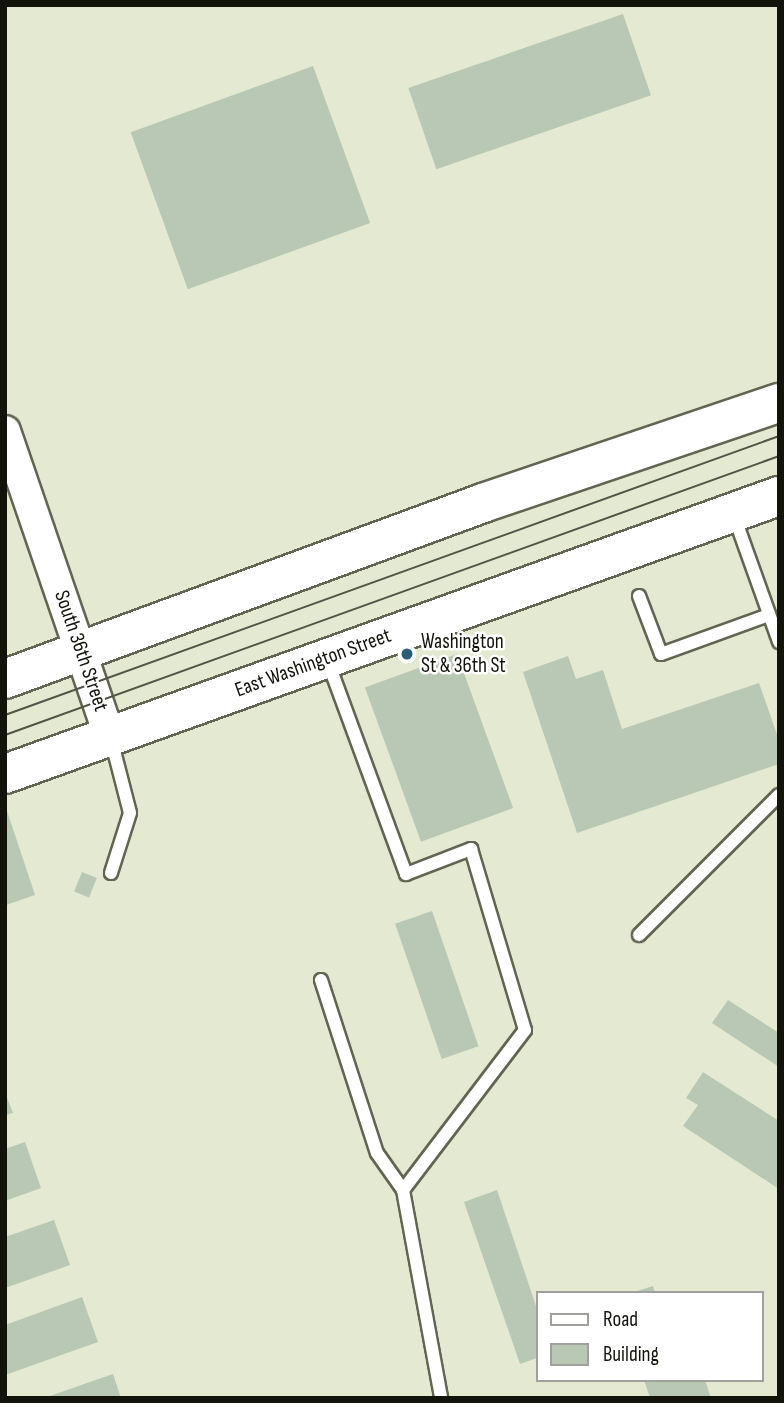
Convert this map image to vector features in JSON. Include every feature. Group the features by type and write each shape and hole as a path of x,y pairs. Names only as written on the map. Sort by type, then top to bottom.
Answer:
{"main road":[{"path":"5,679 81,649 779,403"},
{"name":"East Washington Street","path":"5,774 779,496"}],"street":[{"name":"South 36th Street","path":"5,431 110,737"}],"lane":[{"path":"732,512 779,642"},
{"path":"639,596 661,654 769,615"},
{"path":"326,658 406,874 471,849 525,1030 404,1190"},
{"name":"South 36th Street","path":"110,737 130,813 111,873"},
{"path":"639,935 779,795"},
{"path":"321,980 377,1153 404,1190 441,1398"}],"building":[{"path":"623,14 651,95 436,169 408,88"},
{"path":"313,66 370,223 188,289 131,132"},
{"path":"457,654 513,808 421,842 365,688"},
{"path":"568,656 576,679 603,670 622,729 759,683 779,740 779,764 577,833 523,672"},
{"path":"6,808 35,895 6,905 5,901"},
{"path":"82,872 97,878 89,897 74,891"},
{"path":"432,911 479,1046 442,1059 395,924"},
{"path":"728,1000 779,1033 779,1067 712,1023"},
{"path":"703,1072 779,1121 779,1189 683,1126 698,1105 686,1098"},
{"path":"5,1093 13,1113 5,1115"},
{"path":"25,1142 41,1188 5,1201 5,1149"},
{"path":"497,1190 536,1306 536,1358 520,1364 464,1202"},
{"path":"54,1220 70,1265 5,1288 5,1237"},
{"path":"653,1286 654,1291 637,1291"},
{"path":"82,1297 98,1342 5,1375 5,1325"},
{"path":"113,1374 121,1398 47,1398 47,1397"},
{"path":"645,1382 706,1382 711,1398 650,1398"}],"tram line":[{"path":"5,715 779,436"},
{"path":"5,735 779,456"}],"place":[{"name":"Washington St & 36th St","path":"407,654"}]}
